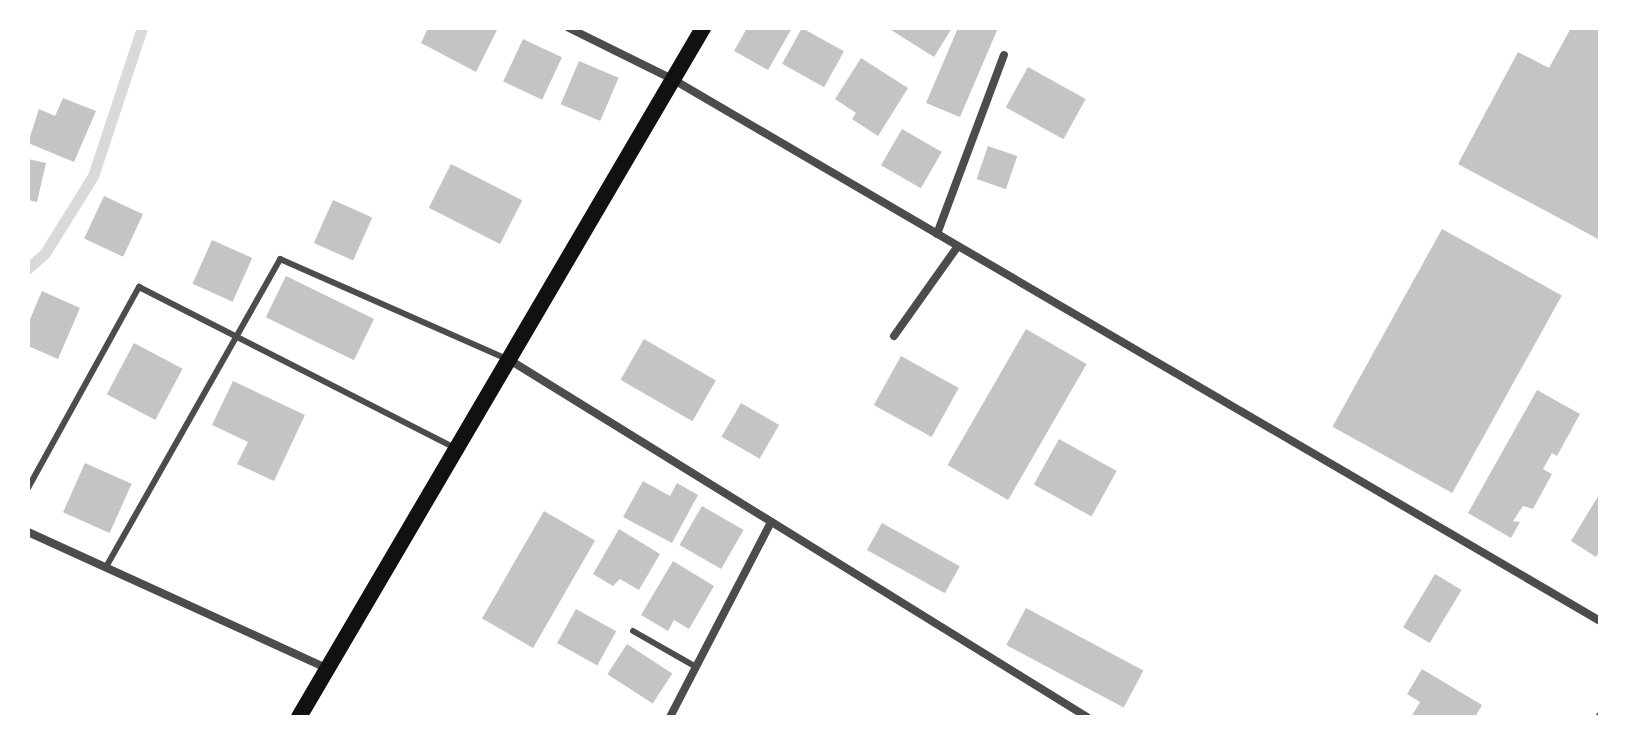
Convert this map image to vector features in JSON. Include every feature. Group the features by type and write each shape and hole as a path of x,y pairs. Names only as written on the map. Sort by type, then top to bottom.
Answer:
{"main road":[{"path":"299,717 703,28"}],"street":[{"path":"569,28 674,80 1600,621"},
{"path":"937,234 1004,55"},
{"path":"894,336 958,246"},
{"path":"507,359 1087,717"},
{"path":"670,717 771,522"},
{"path":"28,532 327,668"}],"lane":[{"path":"106,567 280,259 507,359"},
{"path":"28,488 139,287 235,340 455,448"},
{"path":"633,631 696,667"}],"building":[{"path":"428,28 498,28 476,72 421,43"},
{"path":"747,28 792,28 768,70 734,51"},
{"path":"802,28 844,51 824,87 782,64"},
{"path":"888,28 952,28 934,57"},
{"path":"958,28 998,28 960,117 926,103"},
{"path":"1571,28 1600,28 1600,240 1458,164 1518,52 1549,68"},
{"path":"523,39 562,57 542,100 503,82"},
{"path":"861,58 908,88 878,136 852,119 856,113 835,99"},
{"path":"579,61 619,78 600,121 561,104"},
{"path":"1028,67 1086,99 1063,139 1006,107"},
{"path":"63,98 96,111 74,162 28,143 39,109 55,116"},
{"path":"902,129 942,152 921,188 881,165"},
{"path":"988,146 1017,156 1006,189 977,179"},
{"path":"28,159 46,163 37,202 28,200"},
{"path":"451,164 522,200 500,244 429,208"},
{"path":"104,196 143,214 123,257 84,239"},
{"path":"333,200 372,217 353,260 314,243"},
{"path":"1442,229 1562,295 1452,493 1332,427"},
{"path":"212,240 252,258 233,302 192,284"},
{"path":"286,276 374,319 354,360 266,317"},
{"path":"42,291 80,308 58,359 28,346 28,324"},
{"path":"1026,329 1087,364 1008,500 948,465"},
{"path":"644,339 716,380 692,421 620,380"},
{"path":"134,343 183,369 155,420 107,394"},
{"path":"901,356 959,388 932,437 874,405"},
{"path":"233,381 305,415 274,481 237,464 248,442 212,425"},
{"path":"1537,390 1580,414 1557,456 1552,453 1543,469 1552,474 1533,509 1523,506 1513,521 1520,522 1511,538 1468,513"},
{"path":"741,403 779,425 760,459 722,437"},
{"path":"1059,439 1117,471 1092,516 1034,484"},
{"path":"85,463 132,484 110,533 63,512"},
{"path":"643,481 670,496 677,483 698,495 672,543 623,517"},
{"path":"1600,493 1600,550 1596,557 1571,541"},
{"path":"702,506 744,530 721,569 680,545"},
{"path":"544,511 595,540 533,648 482,618"},
{"path":"882,523 960,566 945,593 867,550"},
{"path":"619,529 660,554 639,590 620,579 613,586 593,574"},
{"path":"673,561 714,586 689,629 674,620 668,631 641,615"},
{"path":"1435,574 1462,590 1430,643 1403,627"},
{"path":"1026,608 1143,670 1124,708 1006,645"},
{"path":"576,609 616,631 597,665 557,643"},
{"path":"627,644 672,673 653,704 607,674"},
{"path":"1422,669 1482,705 1475,717 1411,717 1420,702 1407,694"}],"waterway":[{"path":"28,268 45,253 93,176 142,28"}]}
